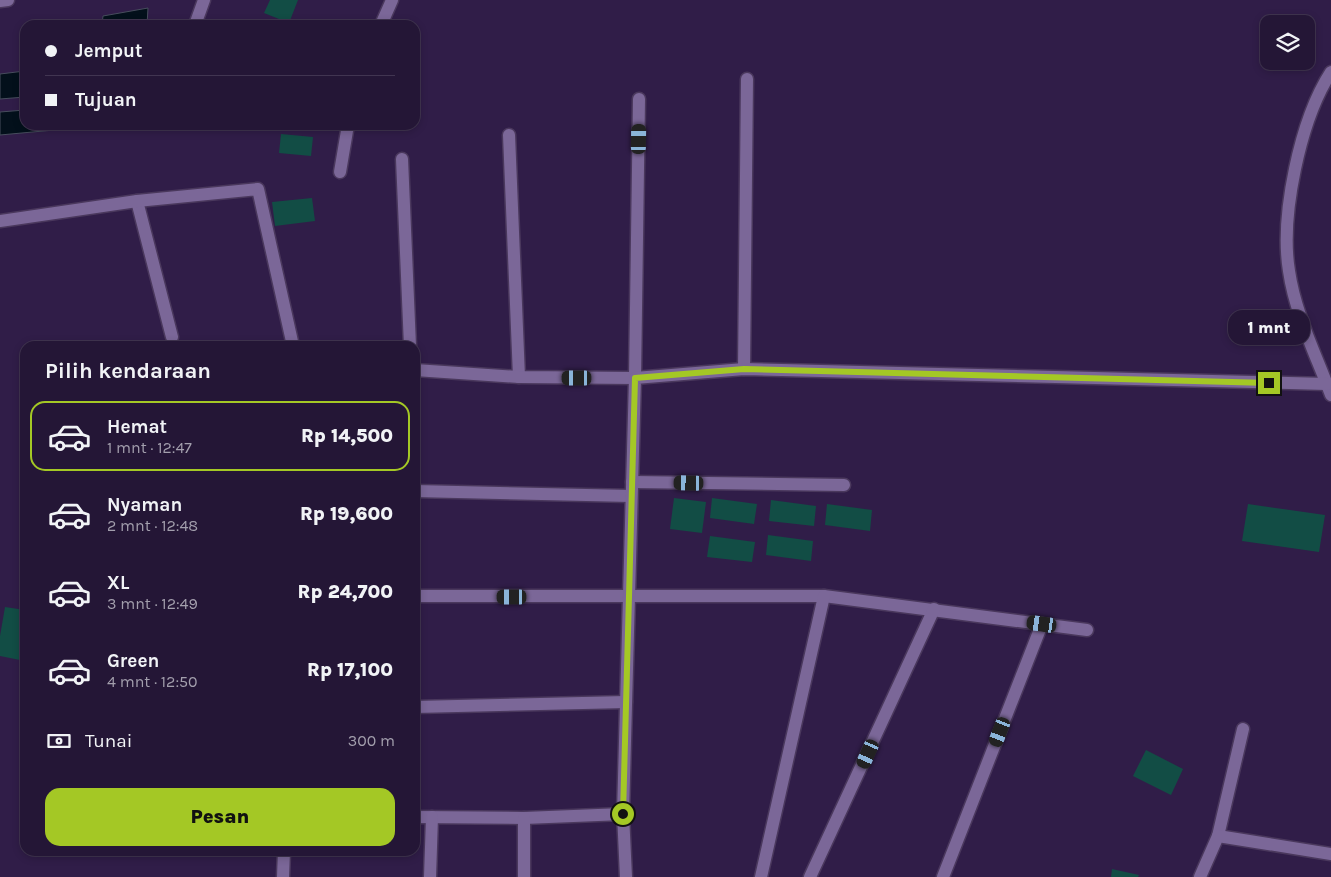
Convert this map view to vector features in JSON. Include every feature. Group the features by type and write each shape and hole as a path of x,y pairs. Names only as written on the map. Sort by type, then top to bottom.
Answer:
{"street":[{"path":"0,1 8,0"},
{"path":"197,20 204,0"},
{"path":"383,20 392,0"},
{"path":"420,370 519,377 635,378 744,369 1329,389 1296,300 1289,272 1286,229 1303,139 1320,89 1331,72"},
{"path":"744,369 747,79"},
{"path":"626,877 623,814 635,378 639,99"},
{"path":"340,172 347,130"},
{"path":"508,134 519,377"},
{"path":"402,159 410,341"},
{"path":"0,221 137,201 258,189 292,341"},
{"path":"137,201 172,337"},
{"path":"632,482 844,485"},
{"path":"420,491 631,496"},
{"path":"420,596 629,598 824,596 1087,630"},
{"path":"761,877 824,596"},
{"path":"810,877 934,609"},
{"path":"943,877 1042,624"},
{"path":"420,707 626,702"},
{"path":"1200,877 1218,836 1243,729"},
{"path":"420,817 524,818 623,814"},
{"path":"430,877 432,817"},
{"path":"524,818 524,877"},
{"path":"1218,836 1331,854"},
{"path":"283,877 284,856"}],"water":[{"path":"148,8 147,20 103,20 103,16"},
{"path":"20,72 20,97 0,99 0,74"},
{"path":"20,110 20,130 54,130 0,135 0,112"}],"building":[{"path":"270,0 298,0 290,20 282,20 264,13"},
{"path":"281,134 313,137 311,156 279,153"},
{"path":"312,198 315,221 275,226 272,202"},
{"path":"674,498 706,502 702,533 670,529"},
{"path":"712,498 757,504 754,524 710,518"},
{"path":"771,500 816,506 814,526 769,521"},
{"path":"827,504 872,510 870,531 825,525"},
{"path":"1248,504 1325,515 1319,552 1242,541"},
{"path":"768,535 813,541 811,561 766,555"},
{"path":"710,536 755,542 752,562 707,557"},
{"path":"5,607 20,609 20,660 0,656 0,636"},
{"path":"1146,750 1183,769 1171,795 1133,776"},
{"path":"1112,869 1139,875 1138,877 1111,877"}],"route":[{"path":"623,814 635,378 744,369 1269,383"}]}
